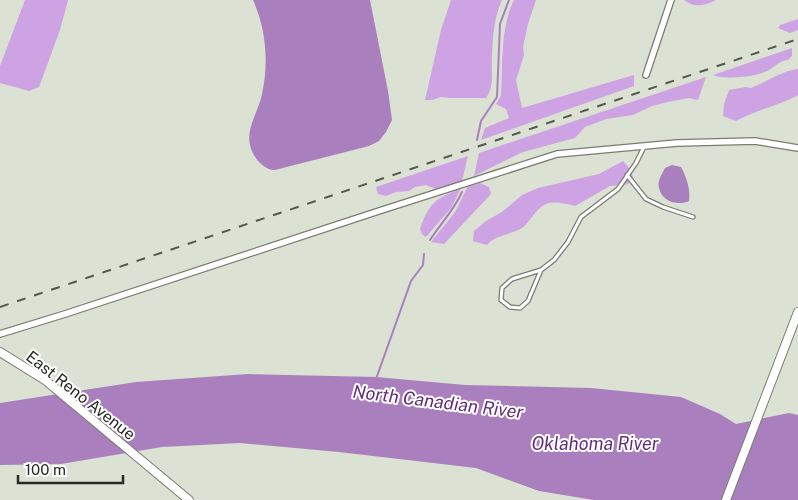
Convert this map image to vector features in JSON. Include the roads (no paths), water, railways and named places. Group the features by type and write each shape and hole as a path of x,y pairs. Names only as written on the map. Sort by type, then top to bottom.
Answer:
{"main road":[{"path":"726,500 798,312"},
{"name":"East Reno Avenue","path":"0,352 45,380 189,500"}],"street":[{"path":"646,75 671,0"},
{"path":"0,334 557,154 678,143 755,141 798,148"}],"lane":[{"path":"541,270 528,301 520,308 510,306 502,300 502,288 512,279 541,270 554,260 568,242 581,217 618,189 644,146"},
{"path":"627,175 646,199 693,217"}],"water":[{"path":"253,0 370,0 392,120 379,141 369,146 275,170 267,168 259,162 251,149 249,139 251,126 262,94 266,58 261,22"},
{"path":"672,165 681,167 683,171 689,188 689,201 671,202 663,197 661,193 660,178 665,168"},
{"name":"Oklahoma River","path":"248,374 376,377 465,385 591,388 681,397 720,414 736,424 789,413 798,415 798,500 594,500 539,491 476,468 240,443 162,447 61,464 0,465 0,403 136,382"}],"waterway":[{"path":"477,140 481,121 497,97 500,24 509,0"},
{"path":"430,240 462,192"},
{"name":"North Canadian River","path":"376,379 411,281 423,265 424,254"}],"railway":[{"path":"0,307 798,39"}]}
